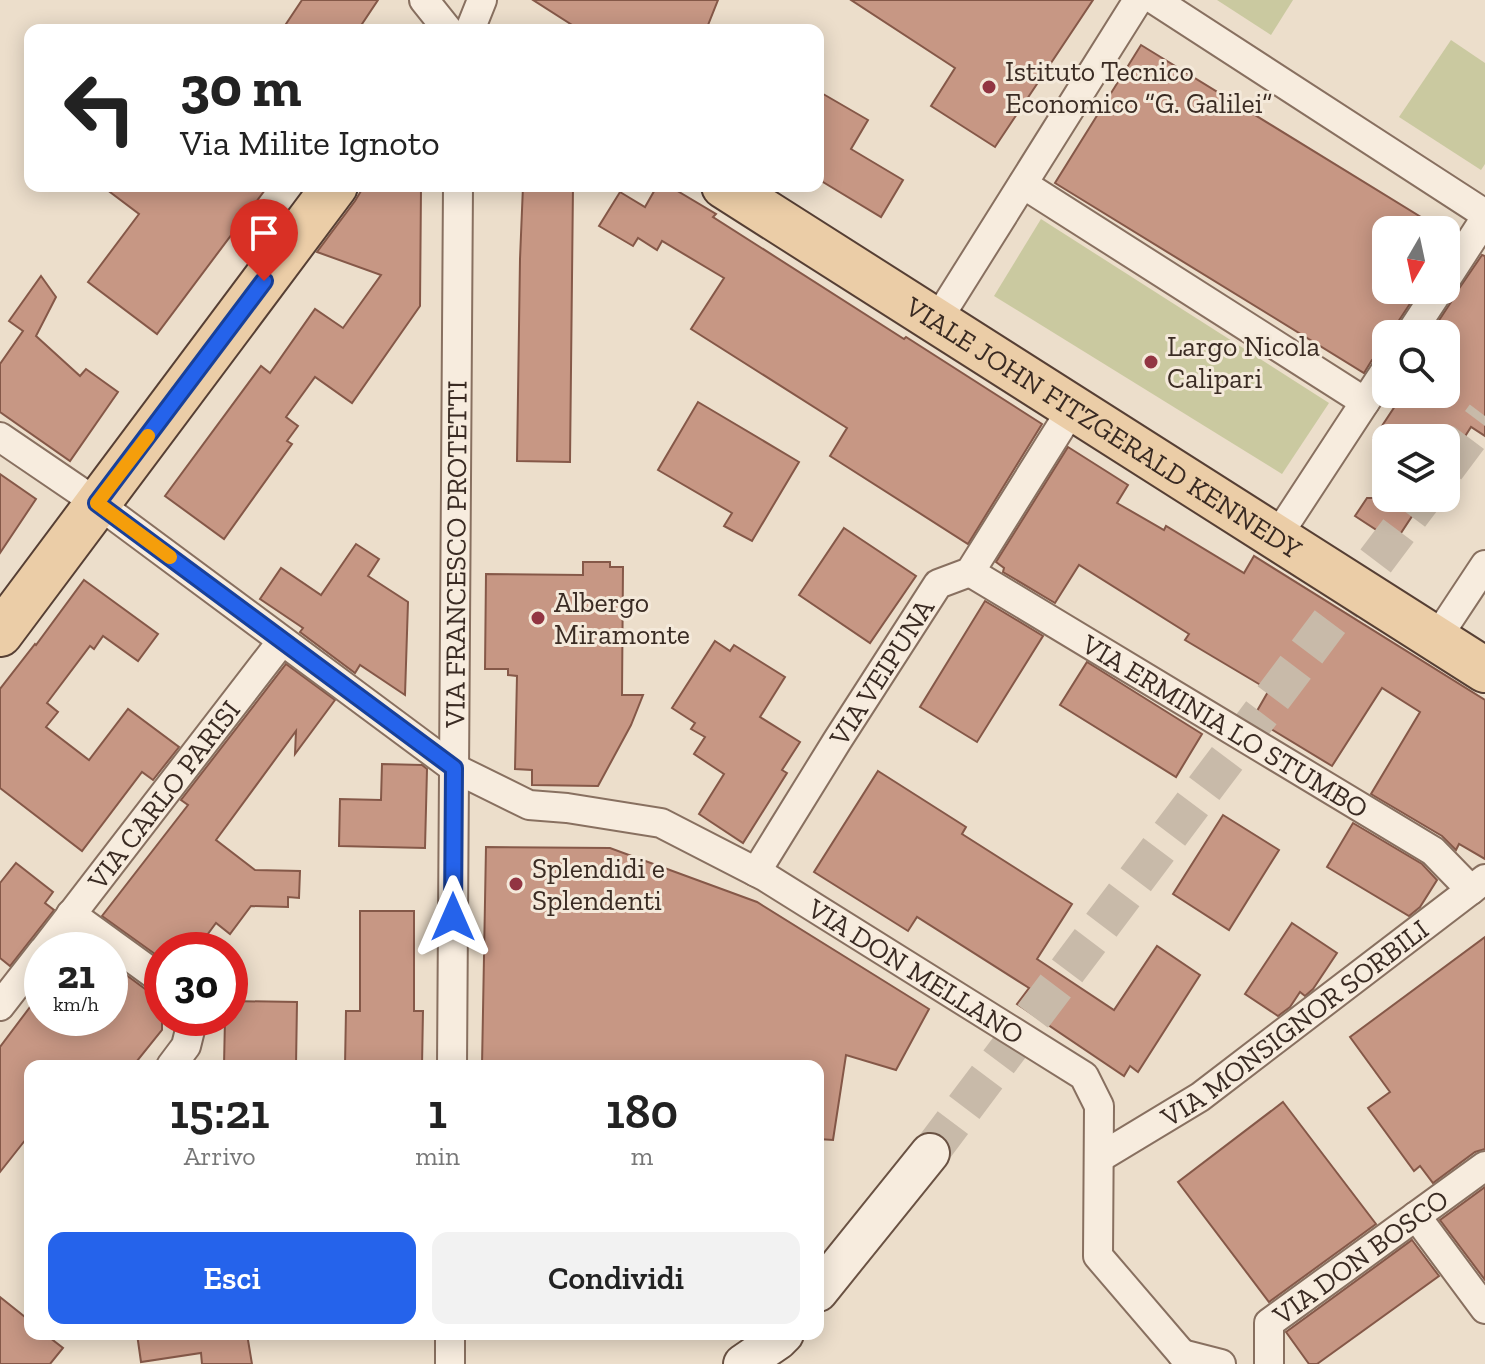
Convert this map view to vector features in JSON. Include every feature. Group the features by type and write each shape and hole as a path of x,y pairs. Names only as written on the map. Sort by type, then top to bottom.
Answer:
{"main road":[{"path":"0,634 330,192"},
{"name":"VIALE JOHN FITZGERALD KENNEDY","path":"733,192 1485,670"},
{"path":"824,1285 930,1153"},
{"path":"743,1364 778,1340"}],"street":[{"path":"424,0 443,24"},
{"path":"472,24 482,0"},
{"path":"936,322 1138,0"},
{"path":"1155,0 1485,217 1460,257"},
{"path":"1023,184 1365,402"},
{"name":"VIA FRANCESCO PROTETTI","path":"452,1060 458,192"},
{"path":"1276,538 1372,391"},
{"path":"970,572 1072,409"},
{"name":"VIA DON MELLANO","path":"0,437 97,503 454,768 529,805 661,823 756,872 1084,1076 1099,1106 1098,1256 1187,1359"},
{"path":"1436,639 1485,565"},
{"name":"VIA VEIPUNA","path":"756,872 938,584 970,572"},
{"name":"VIA ERMINIA LO STUMBO","path":"970,572 1433,851 1478,884"},
{"name":"VIA CARLO PARISI","path":"57,932 282,641"},
{"name":"VIA MONSIGNOR SORBILI","path":"1099,1158 1200,1097 1478,884"},
{"path":"71,914 144,967"},
{"name":"VIA CARLO PARISI","path":"0,1006 24,975"},
{"path":"176,1060 186,1046 188,1036"},
{"name":"VIA DON BOSCO","path":"1269,1364 1269,1323 1485,1166"},
{"path":"1416,1216 1485,1309"},
{"path":"450,1340 450,1364"},
{"path":"1187,1359 1221,1364"}],"green space":[{"path":"1217,0 1293,0 1271,35"},
{"path":"1451,40 1485,63 1485,164 1481,170 1399,117"},
{"path":"1041,219 1329,403 1282,474 994,296"}],"building":[{"path":"302,0 378,0 362,24 286,24"},
{"path":"533,0 718,0 708,24 571,24"},
{"name":"Istituto Tecnico Economico “G. Galilei”","path":"851,0 1093,0 995,147 931,106 955,68"},
{"path":"1141,45 1419,216 1372,216 1372,304 1410,304 1399,320 1372,320 1372,360 1364,373 1055,183"},
{"path":"824,94 868,120 851,149 903,180 881,217 824,183"},
{"path":"110,192 264,192 157,334 88,282 139,214"},
{"path":"360,192 421,192 420,306 352,403 315,377 286,417 298,426 287,441 292,444 224,539 165,496 261,366 270,373 315,309 343,328 381,275 317,252"},
{"path":"523,192 573,192 570,462 517,461"},
{"path":"620,192 645,207 654,192 679,192 716,214 713,217 1042,424 968,544 830,456 847,428 691,329 724,278 662,241 657,250 638,238 633,246 599,226"},
{"path":"1482,255 1485,256 1485,436 1471,427 1464,438 1460,438 1460,424 1383,424 1394,408 1460,408 1460,320 1439,320 1450,304 1460,304 1460,287"},
{"path":"41,276 56,297 36,336 80,376 86,369 118,392 70,461 0,412 0,364 23,331 9,321"},
{"path":"698,402 799,462 752,541 724,526 732,513 658,470"},
{"path":"1068,447 1128,485 1117,503 1164,530 1166,526 1244,573 1254,556 1485,700 1485,859 1459,844 1456,850 1442,836 1371,794 1420,712 1382,688 1332,766 1253,718 1269,690 1185,640 1189,634 1079,565 1055,603 1003,572 1004,568 996,562"},
{"path":"0,474 36,499 0,553"},
{"path":"1367,498 1372,498 1372,512 1415,512 1395,542 1355,516"},
{"path":"844,528 916,576 870,643 799,595"},
{"path":"356,544 379,559 368,576 408,602 405,695 360,665 355,673 300,632 303,628 260,599 281,568 321,595"},
{"path":"583,562 610,562 610,567 623,567 622,695 643,695 631,725 598,786 532,785 532,770 515,769 517,676 508,675 508,669 485,669 486,574 583,575"},
{"path":"84,580 158,634 138,661 103,636 94,649 90,646 47,703 58,712 46,727 89,760 128,709 179,747 153,780 142,772 82,851 0,788 0,689"},
{"path":"985,601 1043,636 977,742 920,707"},
{"path":"715,641 730,651 734,645 785,677 760,717 800,742 782,770 787,773 743,843 699,814 724,774 694,754 705,737 691,729 695,723 672,708"},
{"path":"1087,662 1202,734 1176,777 1060,705"},
{"path":"286,664 335,700 295,754 296,731 216,840 255,870 300,871 299,898 288,897 288,907 251,906 232,932 216,923 209,932 144,932 144,946 102,916 188,805 181,800"},
{"path":"382,764 422,765 427,769 425,848 339,846 340,799 381,800"},
{"path":"878,771 966,827 962,834 1072,904 1037,959 1114,1010 1157,946 1200,975 1138,1072 1130,1066 1124,1076 1017,1004 1029,988 917,917 908,931 814,872"},
{"path":"1223,815 1279,850 1229,930 1173,894"},
{"path":"1353,823 1422,864 1437,880 1420,907 1409,916 1327,867"},
{"path":"486,847 610,848 757,902 929,1009 896,1070 846,1055 833,1140 824,1139 824,1060 482,1060"},
{"path":"16,863 53,892 45,903 54,910 37,932 24,932 24,948 10,966 0,958 0,883"},
{"path":"360,911 414,911 414,1011 423,1011 422,1060 345,1060 346,1011 360,1011"},
{"path":"1292,923 1337,953 1313,989 1305,996 1300,992 1290,1007 1278,1016 1245,994"},
{"path":"1485,937 1485,1149 1475,1152 1433,1183 1420,1166 1414,1171 1368,1108 1390,1092 1350,1037"},
{"path":"128,976 144,988 144,1036 157,1036 138,1060 24,1060 24,1142 0,1172 0,1047 24,1015 24,1036 128,1036"},
{"path":"248,1001 297,1002 296,1060 224,1060 225,1036 248,1036"},
{"path":"1283,1102 1376,1224 1269,1302 1178,1182"},
{"path":"1485,1187 1485,1280 1440,1220"},
{"path":"1412,1240 1439,1276 1317,1364 1309,1364 1286,1332"},
{"path":"0,1297 24,1316 24,1340 53,1340 63,1348 50,1364 0,1364"},
{"path":"138,1340 248,1340 252,1364 202,1364 201,1353 141,1362"}],"tunnel":[{"path":"1460,449 1485,416"},
{"path":"930,1153 1412,512"}],"slow traffic":[{"path":"148,436 97,503 170,557"}],"place":[{"name":"Istituto Tecnico Economico “G. Galilei”","path":"989,87"},
{"name":"Largo Nicola Calipari","path":"1151,362"},
{"name":"Albergo Miramonte","path":"538,618"},
{"name":"Splendidi e Splendenti","path":"516,884"}],"route":[{"path":"264,281 97,503 454,768 453,917"}]}
